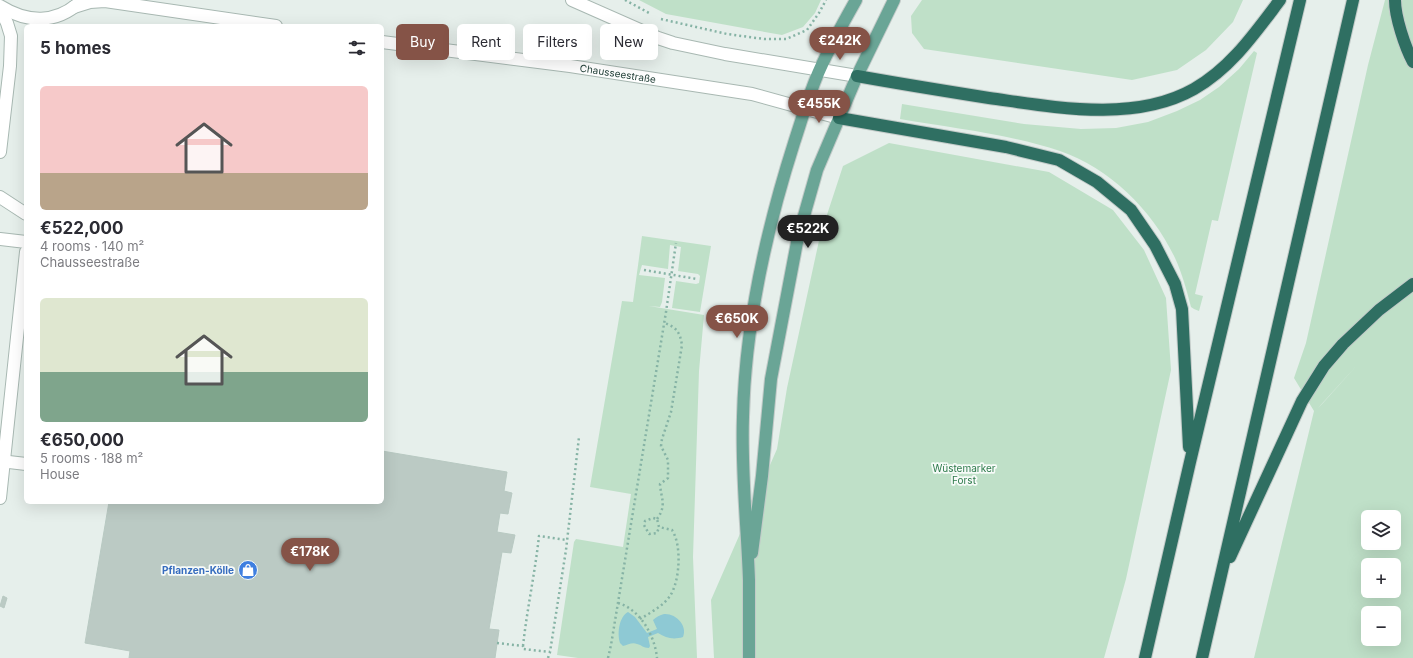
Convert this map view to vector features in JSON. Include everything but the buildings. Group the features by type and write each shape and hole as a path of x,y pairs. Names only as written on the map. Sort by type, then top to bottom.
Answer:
{"highway":[{"path":"857,76 1033,104 1083,109 1116,110 1144,107 1173,99 1194,89 1213,77 1237,55 1280,0"},
{"path":"1145,658 1300,0"},
{"path":"1202,658 1353,0"},
{"path":"1394,0 1409,54 1413,62"},
{"path":"839,118 1006,147 1059,160 1097,182 1131,210 1155,245 1172,277 1182,309 1190,462"},
{"path":"1220,580 1302,401 1324,366 1343,344 1379,310 1413,284"}],"main road":[{"path":"749,658 748,580 743,483 743,417 745,368 755,304 780,187 805,108 820,70 856,0"},
{"path":"748,580 762,476 771,379 798,237 817,170 857,76 894,0"}],"street":[{"path":"572,0 658,38 673,43 725,54 857,76"},
{"path":"0,7 21,17 33,19 58,16 75,6 90,2 105,1 262,24"},
{"path":"55,24 59,18 75,6"},
{"path":"0,7 11,36 10,66 0,152"},
{"name":"Chausseestraße","path":"384,42 570,66 752,94 839,118"},
{"path":"0,197 24,213"},
{"path":"0,239 24,242"},
{"path":"0,498 2,461 24,269"},
{"path":"2,461 24,464"}],"path":[{"path":"625,0 651,14"},
{"path":"658,18 727,34 764,39 786,39 807,30 826,0"},
{"path":"608,658 672,275 676,243"},
{"path":"644,270 698,279"},
{"path":"660,527 657,519 662,510 663,504 660,484 668,478 668,460 661,446 662,438 671,412 682,345 680,335 675,328 664,323"},
{"path":"548,658 567,540 579,437"},
{"path":"657,519 649,519 645,521 644,525 649,534 657,532 660,527"},
{"path":"640,619 670,597 676,582 678,556 677,541 672,530 660,527"},
{"path":"523,646 538,536 567,540"},
{"path":"618,603 630,608 647,626 656,649 657,658"},
{"path":"497,643 523,646 523,649 550,652"}],"green space":[{"path":"639,0 821,0 815,13 803,27 782,35 666,14"},
{"path":"922,0 1243,0 1233,22 1206,50 1177,70 1132,80 924,49 912,33 911,16"},
{"path":"1385,0 1413,0 1413,658 1254,658 1314,411 1294,378 1306,343 1368,65"},
{"path":"1254,51 1257,53 1218,221 1212,220 1195,294 1203,296 1199,311 1191,307 1178,264 1155,224 1128,193 1096,168 1060,151 1021,140 900,119 902,104 1024,124 1081,129 1116,128 1148,122 1200,100 1219,87 1239,69"},
{"name":"Wüstemarker Forst","path":"889,143 1049,172 1113,210 1144,250 1166,298 1171,370 1126,579 1104,658 714,658 711,600 777,449 787,388 820,236 843,166"},
{"path":"642,236 711,246 700,312 672,308 676,281 696,284 699,283 700,276 698,274 678,271 681,247 670,245 668,269 642,265 639,275 665,278 660,307 649,306 704,315 699,371 693,557 697,658 578,658 557,655 574,542 576,539 623,547 631,494 590,487 622,301 633,302"}],"water":[{"path":"628,612 635,617 647,633 657,629 653,620 655,618 664,614 673,616 680,621 684,629 683,637 670,638 658,633 648,637 649,648 633,643 623,646 619,639 619,630 621,621"}],"place":[{"name":"Pflanzen-Kölle","path":"248,570"}]}
